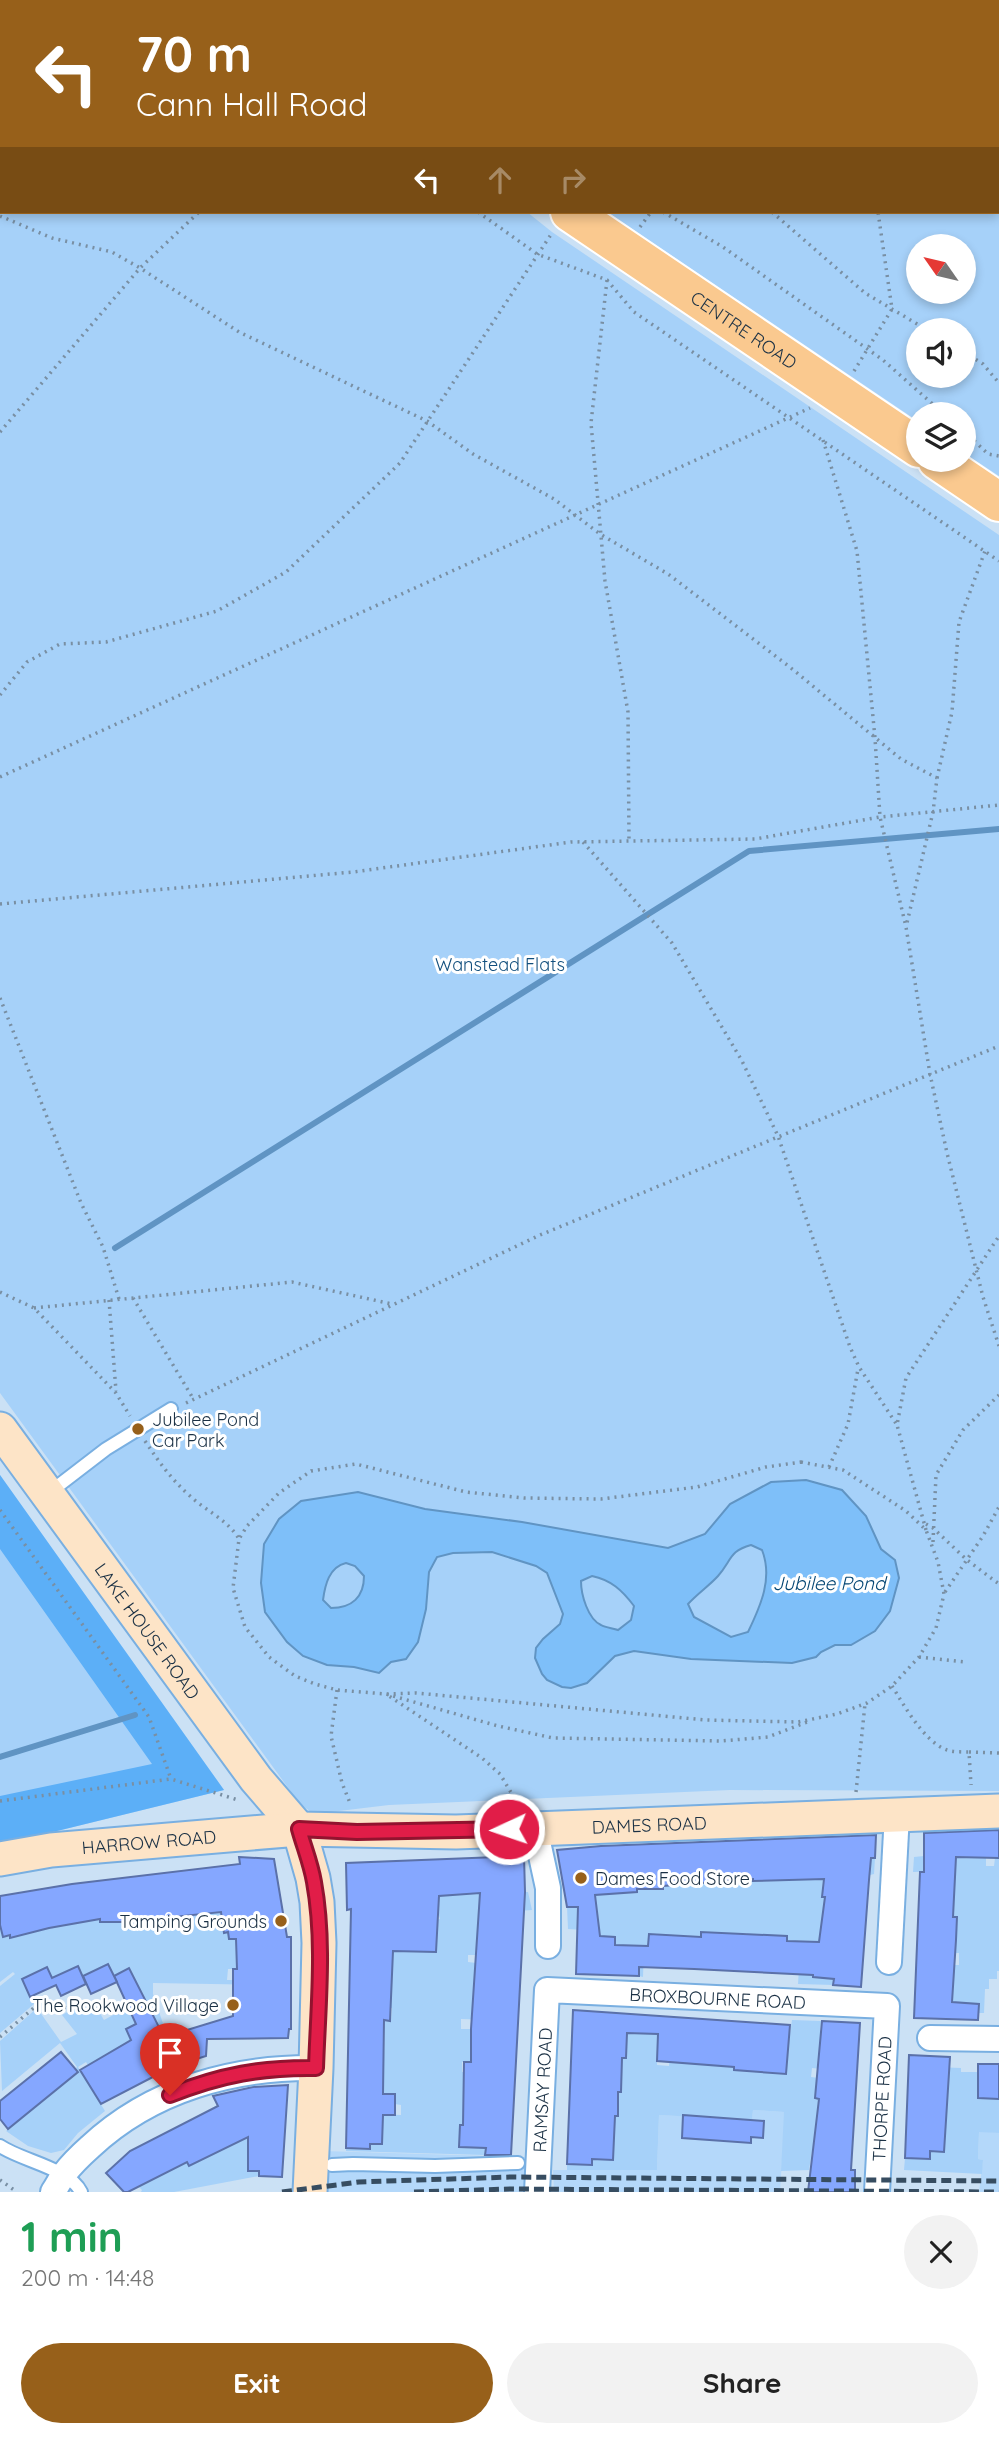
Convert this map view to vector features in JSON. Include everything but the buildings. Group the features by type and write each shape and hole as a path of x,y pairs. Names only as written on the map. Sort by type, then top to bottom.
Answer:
{"main road":[{"name":"CENTRE ROAD","path":"561,222 906,439"},
{"path":"955,472 999,502"},
{"name":"LAKE HOUSE ROAD","path":"0,1429 256,1779 299,1829"},
{"name":"DAMES ROAD","path":"299,1829 456,1832 529,1820 999,1811"},
{"path":"299,1829 313,1878 319,1943 310,2192"},
{"name":"HARROW ROAD","path":"0,1859 51,1850 299,1829"}],"street":[{"path":"889,1962 897,1815"},
{"path":"529,1820 548,1888 548,1946"},
{"name":"BROXBOURNE ROAD","path":"547,1990 887,2006"},
{"name":"RAMSAY ROAD","path":"537,2192 547,1990"},
{"name":"THORPE ROAD","path":"877,2192 887,2006"},
{"path":"930,2038 999,2039"},
{"path":"65,2186 90,2146 124,2119 170,2095 216,2078 266,2069 316,2068"}],"lane":[{"path":"47,1495 106,1449 171,1409"},
{"path":"0,2146 65,2186"},
{"path":"332,2165 435,2166 519,2163"}],"path":[{"path":"0,432 140,268 197,214"},
{"path":"481,214 537,254 607,280 634,312 999,561"},
{"path":"666,214 723,247 883,360 930,402"},
{"path":"774,214 865,292 907,318"},
{"path":"0,778 839,395 892,309 878,214"},
{"path":"0,216 52,238 112,252 239,332 428,421 473,454 554,499 600,534 668,573 737,629 791,668 901,759 937,778"},
{"path":"0,695 27,662 60,644 106,642 217,611 286,572 400,463 537,254 561,222"},
{"path":"607,280 592,423 605,582 628,712 629,841"},
{"path":"976,360 999,383"},
{"path":"823,440 857,551 880,817 906,927 930,1074 977,1270 999,1346"},
{"path":"976,442 988,454 999,456"},
{"path":"906,927 933,812 937,778 952,712 959,622 985,551"},
{"path":"0,904 353,872 583,842 755,839 880,817 999,805"},
{"path":"583,842 672,943 743,1061 778,1136 850,1347 859,1367 897,1425 926,1530 938,1562 944,1594"},
{"path":"0,998 81,1203 103,1247 120,1299"},
{"path":"171,1409 540,1235 999,1046"},
{"path":"897,1425 906,1377 999,1236"},
{"path":"34,1308 292,1282 392,1304"},
{"path":"0,1292 34,1308 116,1393 125,1408"},
{"path":"133,1298 194,1400"},
{"path":"109,1300 116,1393"},
{"path":"829,1467 848,1424 859,1367"},
{"path":"932,1546 936,1475 963,1430 999,1395"},
{"path":"152,1451 166,1474 192,1498 232,1528 239,1539"},
{"path":"821,1717 798,1722 706,1720 416,1693 386,1694 337,1690 295,1676 269,1657 245,1627 233,1588 239,1539 247,1526 279,1493 311,1471 356,1464 466,1492 523,1498 601,1499 697,1487 766,1467 801,1462 844,1470 906,1511 926,1530"},
{"path":"386,1694 498,1726 552,1738 679,1741 768,1737 864,1704 892,1686 919,1657 936,1628 944,1594 999,1507"},
{"path":"0,1510 149,1717 171,1779"},
{"path":"914,1519 933,1528 967,1560 999,1584"},
{"path":"919,1657 966,1662"},
{"path":"892,1686 931,1739 945,1749 999,1753"},
{"path":"337,1690 331,1736 342,1783 352,1806"},
{"path":"386,1694 482,1758 500,1774 529,1820"},
{"path":"856,1797 864,1704"},
{"path":"969,1752 971,1792"},
{"path":"0,1801 171,1779 244,1802"},
{"path":"0,2037 36,2006 48,2003 67,2008 81,2002 100,2008 108,2004"},
{"path":"0,2180 17,2192"}],"shaded area":[{"path":"0,1475 224,1790 0,1845 0,1796 152,1764 0,1549"},
{"path":"753,2110 785,2112 780,2192 554,2192 553,2170 657,2170 659,2115 752,2119"},
{"path":"979,2131 999,2133 999,2192 979,2192 983,2160 978,2159"},
{"path":"322,2151 526,2157 525,2192 320,2192"}],"green space":[{"name":"Wanstead Flats","path":"0,214 530,214 552,232 999,535 999,1791 730,1790 389,1805 314,1814 300,1804 0,1393"},
{"path":"610,214 999,214 999,476 976,461 976,402 906,402 906,413"},
{"path":"0,1475 224,1790 0,1845"},
{"path":"750,1838 754,1882 764,1881 763,1863 776,1863 777,1880 802,1876 850,1861 875,1858 874,1874 843,1882 823,1881 822,1897 837,1898 831,1917 822,1917 822,1924 835,1925 813,1977 834,1979 834,1985 798,1984 800,1952 795,1951 795,1941 746,1951 747,1933 735,1933 735,1938 721,1933 701,1932 700,1948 644,1947 643,1977 639,1976 639,1961 601,1936 600,1931 568,1929 567,1907 596,1905 593,1876 603,1895 647,1889 643,1869 675,1885 686,1884 685,1867 751,1863"},
{"path":"924,1856 924,1862 936,1857 986,1857 986,1866 994,1866 995,1858 999,1858 999,1971 997,1979 989,1979 989,1989 985,1989 984,2013 978,2013 978,2004 952,2002 939,1965 959,1965 959,1953 955,1953 956,1917 941,1916 955,1871 913,1872 914,1857"},
{"path":"418,1860 421,1860 439,1894 528,1892 532,1910 479,1914 477,1955 468,1955 468,1962 476,1963 492,2020 461,2019 461,2029 473,2029 471,2062 462,2062 462,2072 470,2072 490,2086 464,2085 466,2107 459,2147 486,2148 485,2155 346,2151 346,2148 370,2148 371,2114 401,2115 401,2105 395,2104 395,2094 372,2093 383,2085 384,2066 373,2065 373,2060 384,2060 385,2021 391,2021 392,2008 374,2007 375,1952 436,1952 437,1920 440,1919 437,1909 419,1884"},
{"path":"123,1903 125,1924 134,1923 134,1918 232,1908 222,1920 223,1932 228,1932 236,1939 238,1969 228,1969 227,1980 260,1980 268,1985 153,1983 153,1994 177,2065 157,2020 126,2029 134,2046 114,2050 106,2055 108,2060 97,2080 86,2062 78,2067 105,2111 78,2133 64,2150 51,2153 28,2146 6,2131 77,2072 77,2067 60,2043 2,2091 0,2041 37,2008 61,2042 77,2034 62,2015 80,2005 98,2010 104,2020 143,1999 129,1969 114,1976 108,1964 83,1976 77,1966 52,1978 47,1967 22,1979 34,2004 0,2033 0,1986 15,1974 13,1972 0,1982 0,1925 3,1937 10,1935 11,1938 22,1935 19,1916 50,1927 66,1926 66,1910 98,1907 100,1921"},
{"path":"619,2013 648,2015 647,2033 658,2034 657,2065 669,2066 671,2043 736,2049 734,2070 757,2072 758,2049 772,2060 771,2073 784,2074 792,2020 821,2021 820,2032 834,2033 832,2070 812,2068 811,2077 819,2078 815,2098 819,2099 817,2116 826,2152 812,2151 809,2170 781,2171 784,2112 753,2110 752,2120 659,2115 657,2170 567,2170 567,2164 592,2159 613,2159 614,2139 594,2138 597,2057 626,2058 618,2024"},
{"path":"935,2067 978,2072 979,2099 987,2099 988,2088 999,2099 999,2133 979,2132 978,2159 983,2160 982,2174 904,2170 905,2158 929,2159 930,2151 943,2152"},
{"path":"234,2103 261,2156 248,2156 247,2171 259,2171 259,2176 174,2192 141,2192 139,2187 157,2172 160,2176 183,2164 182,2152 189,2166 208,2157"}],"water":[{"name":"Jubilee Pond","path":"806,1480 842,1490 866,1516 881,1549 895,1560 899,1578 890,1611 875,1631 851,1645 835,1645 816,1657 792,1663 691,1659 634,1651 615,1656 587,1683 571,1688 562,1687 547,1680 535,1658 536,1648 560,1624 563,1614 547,1573 536,1566 492,1552 453,1553 437,1557 429,1572 426,1609 418,1642 406,1659 391,1662 379,1673 354,1667 327,1665 303,1656 287,1642 265,1612 261,1583 264,1544 279,1519 301,1501 358,1492 425,1509 522,1522 668,1548 705,1534 730,1504 771,1482","holes":["751,1545 762,1550 766,1581 761,1602 748,1632 731,1637 694,1617 688,1604 718,1576 735,1553","346,1563 355,1566 364,1576 362,1590 351,1603 331,1608 323,1600 327,1583 336,1568","592,1576 616,1586 634,1606 631,1620 618,1630 596,1622 586,1606 581,1581"]}],"waterway":[{"path":"115,1248 749,851 999,829"},
{"path":"0,1757 135,1715"}],"railway":[{"path":"282,2192 359,2182 511,2177 999,2181"},
{"path":"414,2192 510,2189 999,2192"}],"place":[{"name":"Jubilee Pond Car Park","path":"138,1429"},
{"name":"Dames Food Store","path":"581,1878"},
{"name":"Tamping Grounds","path":"281,1921"},
{"name":"The Rookwood Village","path":"233,2005"}],"route":[{"path":"170,2095 216,2078 266,2069 316,2068 319,1943 317,1902 299,1829 456,1832 509,1829"}]}
